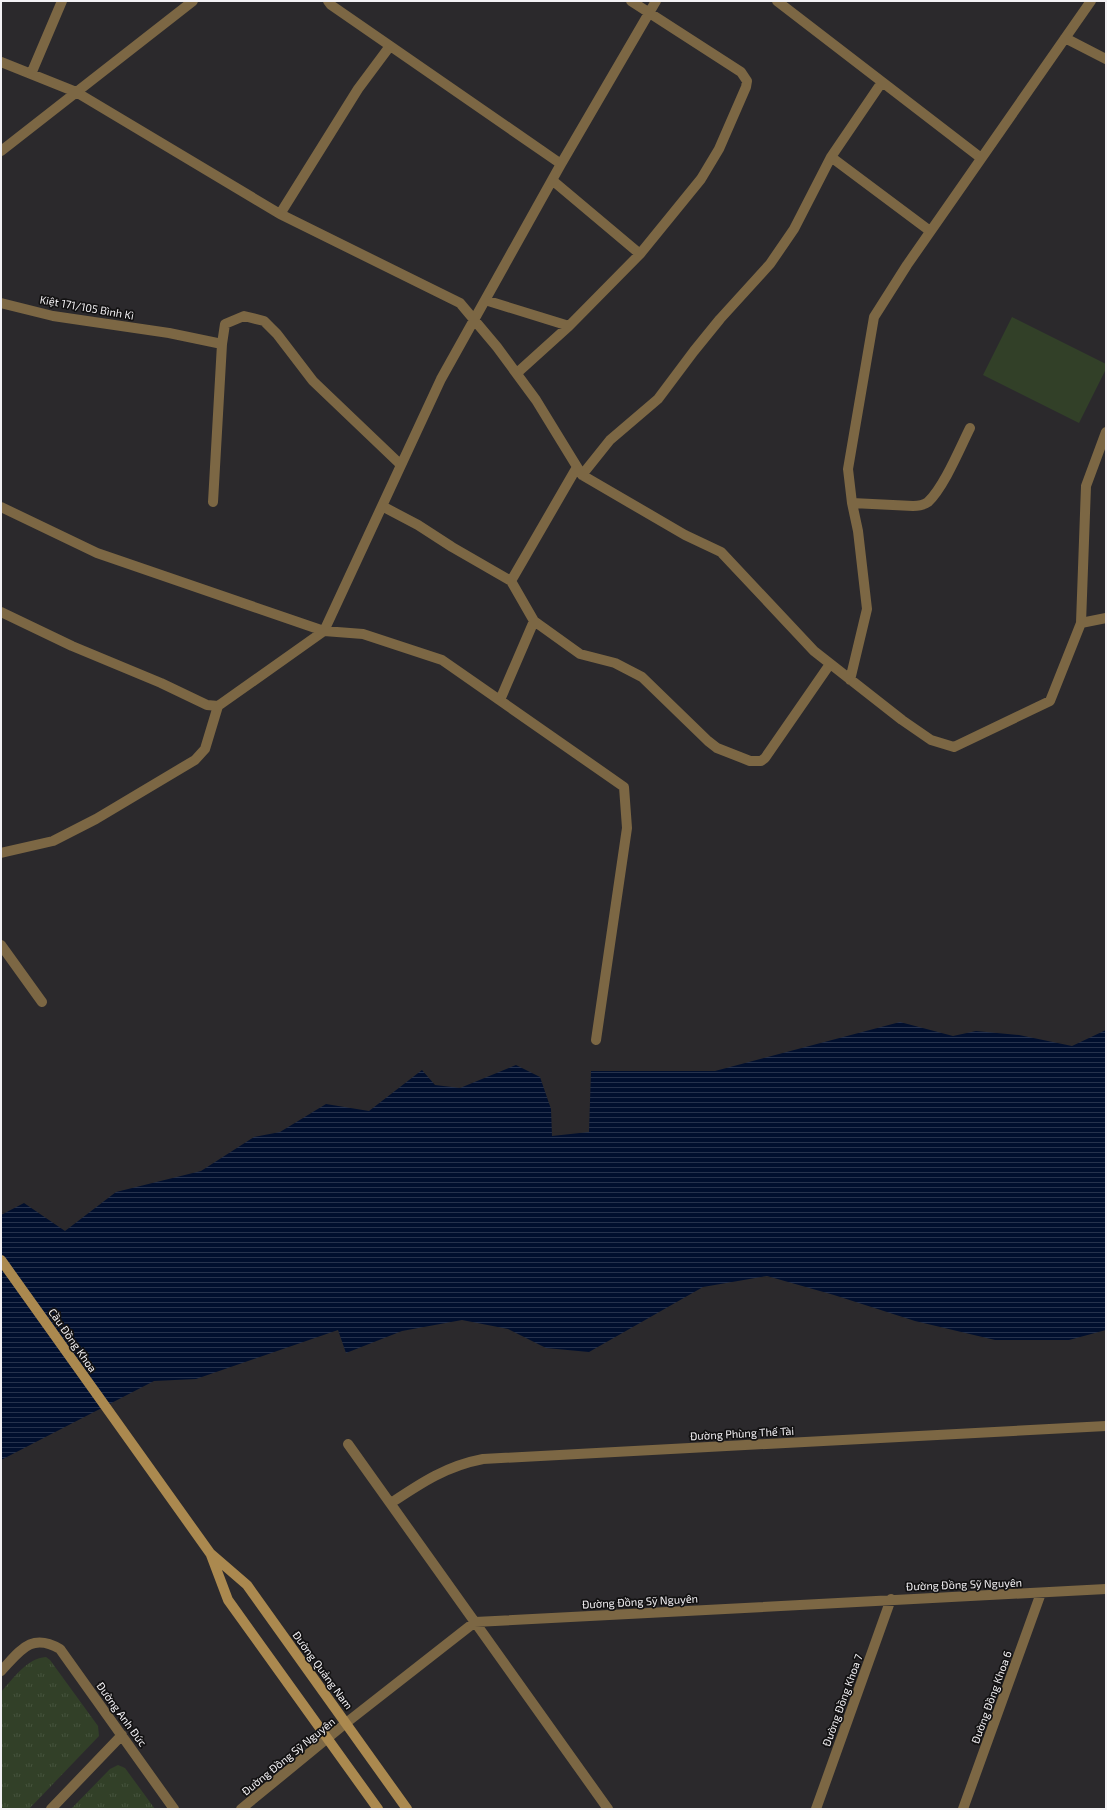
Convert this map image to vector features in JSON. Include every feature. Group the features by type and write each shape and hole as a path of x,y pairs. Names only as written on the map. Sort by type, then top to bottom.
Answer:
{"main road":[{"name":"Cầu Đồng Khoa","path":"1,1260 125,1434"},
{"name":"Đường Quảng Nam","path":"125,1434 210,1553 247,1585 407,1809"},
{"name":"Đường Quảng Nam","path":"210,1553 228,1600 378,1809"}],"street":[{"path":"32,74 62,1"},
{"path":"1,151 193,1"},
{"path":"328,1 331,5 561,164"},
{"path":"517,373 569,326 640,254 701,179 730,128 746,87 747,82 741,72 631,1"},
{"path":"1,853 54,840 96,818 195,760 205,749 218,706 324,631 441,379 561,164 656,1"},
{"path":"777,1 981,158"},
{"path":"850,680 867,608 858,532 852,503 848,469 874,317 930,231 1091,1"},
{"path":"1065,38 1106,60"},
{"path":"280,214 358,89 390,46"},
{"path":"1,62 76,92 280,214 460,303 517,373 536,400 580,471 685,535 720,552 814,651 902,720 931,740 954,746 1050,701 1081,623 1086,486 1106,432"},
{"path":"511,581 580,471 610,440 658,399 712,329 770,264 794,229 831,157 882,82"},
{"path":"831,157 930,231"},
{"path":"552,180 640,254"},
{"path":"485,300 569,326"},
{"name":"Kiệt 171/105 Bình Kì","path":"1,303 54,316 169,333 222,344"},
{"path":"213,502 222,344 225,324 244,316 264,321 277,334 313,381 401,465"},
{"path":"852,503 913,506 928,502 939,487 970,428"},
{"path":"382,506 418,525 452,548 511,581 534,621 580,654 615,664 642,678 708,741 725,752 756,762 765,758 830,664"},
{"path":"1,507 97,553 324,631 363,634 442,660 624,787 627,828 596,1040"},
{"path":"1,612 72,646 161,683 207,705 218,706"},
{"path":"1081,623 1106,618"},
{"path":"500,700 534,621"},
{"path":"1,945 42,1002"},
{"name":"Đường Phùng Thế Tài","path":"391,1504 437,1473 468,1462 483,1459 1106,1426"},
{"path":"348,1444 608,1809"},
{"name":"Đường Đồng Sỹ Nguyên","path":"242,1809 346,1723 475,1622 891,1599 1106,1589"},
{"name":"Đường Đồng Khoa 6","path":"963,1809 1041,1593"},
{"name":"Đường Đồng Khoa 7","path":"816,1809 891,1599"},
{"name":"Đường Anh Đức","path":"1,1671 26,1646 34,1642 43,1642 60,1649 174,1809"},
{"path":"51,1809 122,1736"}],"green space":[{"path":"1012,317 1106,364 1106,369 1079,423 983,375"},
{"path":"46,1657 50,1660 98,1726 99,1736 29,1809 1,1809 1,1692 27,1665 39,1658"},
{"path":"118,1765 125,1768 155,1809 71,1809 110,1769"}],"water":[{"path":"900,1022 953,1036 976,1031 1019,1035 1072,1046 1106,1030 1106,1330 1069,1340 995,1340 915,1321 834,1295 767,1276 703,1287 589,1352 546,1348 508,1329 462,1320 402,1331 346,1353 338,1330 196,1379 154,1381 1,1460 1,1215 24,1203 65,1231 116,1192 201,1171 254,1137 280,1132 326,1104 369,1111 422,1070 435,1085 460,1088 516,1065 540,1077 551,1109 552,1136 589,1132 591,1071 715,1071"}]}
